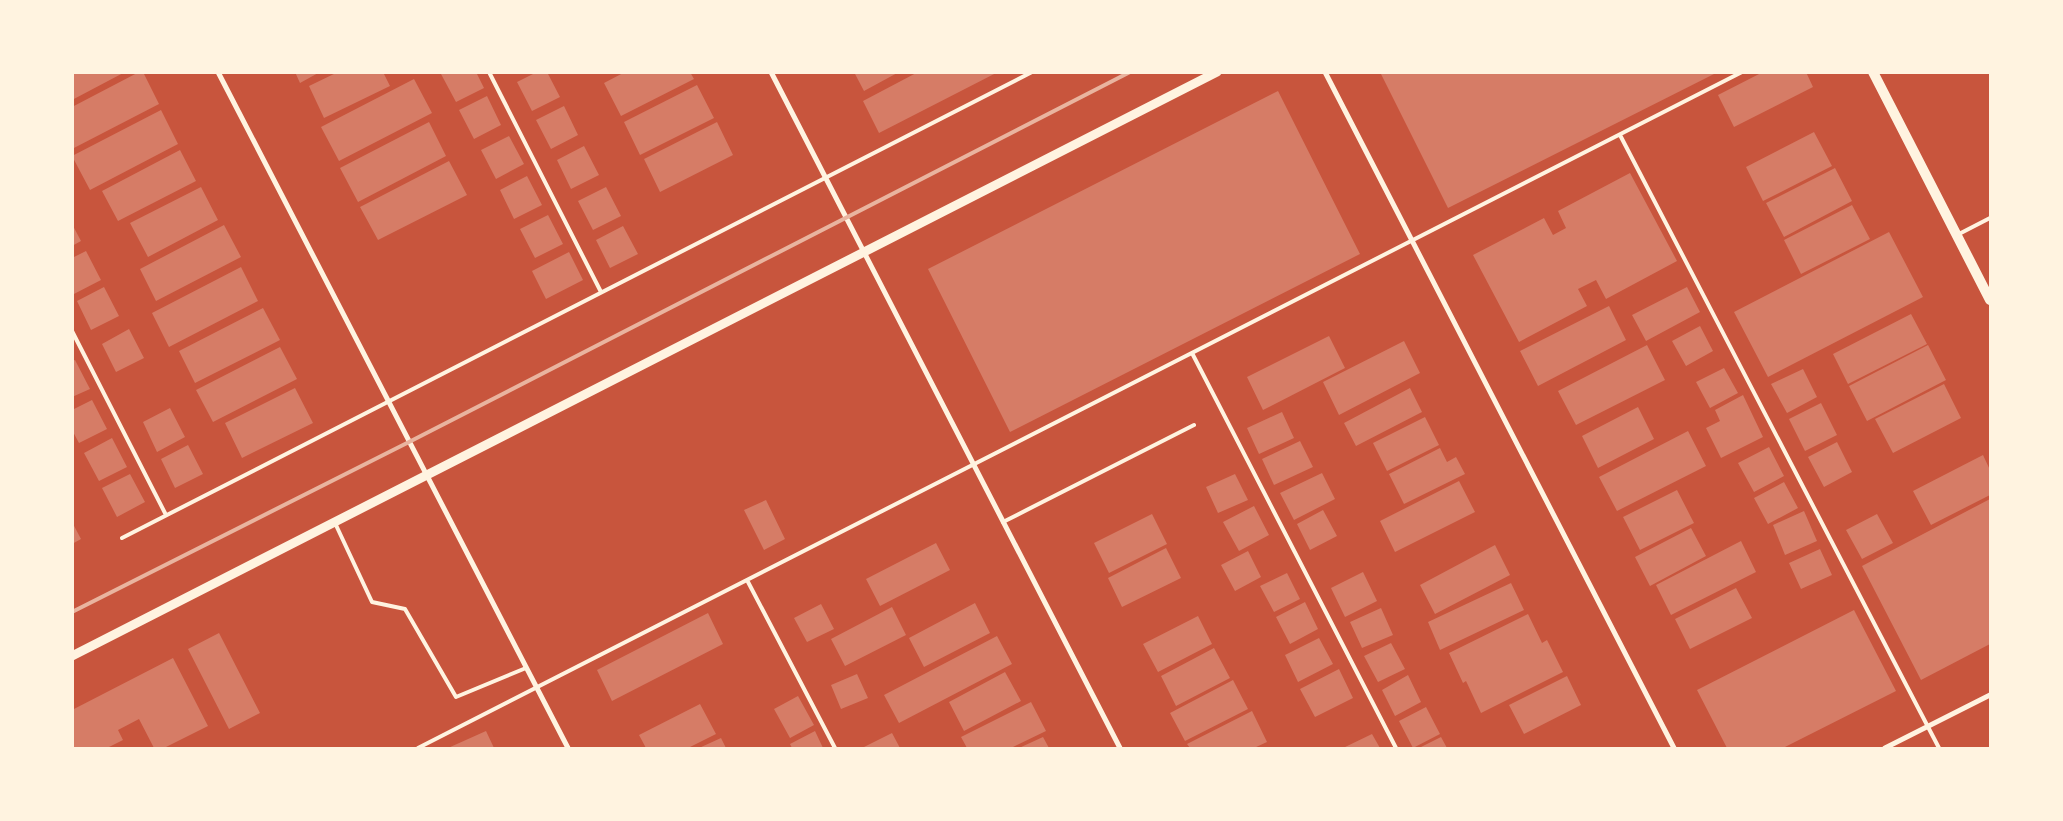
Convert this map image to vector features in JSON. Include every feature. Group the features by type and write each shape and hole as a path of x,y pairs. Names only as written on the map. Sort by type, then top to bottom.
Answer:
{"main road":[{"path":"1873,72 1990,300"}],"street":[{"path":"218,72 568,748"},
{"path":"771,72 1120,748"},
{"path":"72,656 1217,72"},
{"path":"1325,72 1674,748"},
{"path":"1885,748 1990,694"}],"lane":[{"path":"489,72 601,292"},
{"path":"122,538 1032,72"},
{"path":"418,748 1742,72"},
{"path":"1620,135 1939,748"},
{"path":"1957,235 1990,218"},
{"path":"72,331 166,515"},
{"path":"1192,353 1396,748"},
{"path":"1003,522 1194,425"},
{"path":"334,522 372,602 405,609 456,697 526,668"},
{"path":"747,580 835,748"}],"building":[{"path":"72,72 125,72 72,100"},
{"path":"139,72 143,72 159,104 72,149 72,107"},
{"path":"295,72 320,72 300,83"},
{"path":"338,72 383,72 390,86 324,118 309,86"},
{"path":"443,72 476,72 484,88 456,102 441,74"},
{"path":"537,72 547,72 560,97 532,111 517,82"},
{"path":"625,72 690,72 694,79 621,116 604,83"},
{"path":"854,72 899,72 864,91"},
{"path":"918,72 998,72 879,133 863,101"},
{"path":"1380,72 1718,72 1448,208"},
{"path":"1763,72 1806,72 1813,87 1734,127 1718,95"},
{"path":"414,79 432,113 339,161 321,127"},
{"path":"697,85 714,118 640,155 624,122"},
{"path":"1278,91 1360,254 1010,432 928,269"},
{"path":"487,96 501,125 474,139 459,110"},
{"path":"564,106 578,135 551,149 536,120"},
{"path":"161,110 178,144 90,190 72,156"},
{"path":"429,122 446,156 358,202 340,168"},
{"path":"717,122 733,155 660,192 644,159"},
{"path":"1814,132 1832,166 1763,201 1746,167"},
{"path":"509,136 524,164 496,179 481,150"},
{"path":"584,146 599,175 571,189 557,160"},
{"path":"180,150 196,181 118,221 102,191"},
{"path":"449,161 467,195 378,240 360,207"},
{"path":"1835,168 1852,201 1784,237 1766,203"},
{"path":"1630,173 1677,261 1606,299 1596,280 1578,289 1587,306 1519,342 1473,255 1544,218 1553,235 1566,228 1558,211"},
{"path":"527,176 542,205 514,219 500,190"},
{"path":"201,187 218,220 148,257 130,223"},
{"path":"606,187 621,216 593,230 578,201"},
{"path":"1852,205 1870,239 1801,274 1784,240"},
{"path":"548,215 563,244 535,258 520,229"},
{"path":"72,224 81,241 72,246"},
{"path":"224,225 241,257 156,301 140,269"},
{"path":"623,226 638,254 610,268 596,240"},
{"path":"1889,232 1923,297 1768,377 1734,312"},
{"path":"86,251 101,280 72,295 72,258"},
{"path":"569,252 583,280 546,299 532,271"},
{"path":"241,267 258,301 169,347 152,313"},
{"path":"104,287 119,316 91,330 77,301"},
{"path":"1687,287 1700,312 1646,341 1632,315"},
{"path":"1609,306 1626,340 1538,386 1520,351"},
{"path":"263,308 280,340 195,383 179,351"},
{"path":"1911,314 1927,344 1848,384 1833,354"},
{"path":"1700,326 1713,351 1686,366 1672,341"},
{"path":"129,329 144,358 116,372 102,344"},
{"path":"1329,336 1345,368 1263,410 1247,377"},
{"path":"1404,341 1420,373 1339,415 1323,382"},
{"path":"1647,345 1665,380 1576,425 1558,391"},
{"path":"1928,345 1946,380 1867,421 1849,386"},
{"path":"280,347 297,379 213,422 196,390"},
{"path":"75,360 90,389 72,397 72,361"},
{"path":"1724,368 1738,393 1710,408 1696,382"},
{"path":"1803,369 1817,397 1787,413 1771,384"},
{"path":"1944,384 1961,418 1893,453 1875,419"},
{"path":"295,388 313,423 242,458 225,423"},
{"path":"1410,388 1422,412 1356,446 1344,423"},
{"path":"1743,395 1763,437 1721,458 1706,428 1720,421 1715,410"},
{"path":"92,400 107,429 79,443 72,430 72,410"},
{"path":"1821,403 1837,435 1805,451 1789,419"},
{"path":"1638,407 1654,439 1598,468 1582,436"},
{"path":"170,408 185,437 157,452 143,422"},
{"path":"1282,412 1294,438 1259,454 1247,428"},
{"path":"1425,417 1439,445 1387,471 1373,443"},
{"path":"1688,431 1706,466 1617,511 1599,477"},
{"path":"112,438 127,467 99,481 84,453"},
{"path":"1300,441 1313,467 1274,485 1262,459"},
{"path":"1837,442 1852,472 1824,487 1808,457"},
{"path":"188,445 203,474 175,488 161,459"},
{"path":"1769,447 1784,476 1754,492 1738,463"},
{"path":"1440,448 1447,462 1456,457 1465,474 1404,504 1389,474"},
{"path":"1983,455 1990,470 1990,495 1931,525 1913,491"},
{"path":"1322,473 1335,499 1294,520 1280,493"},
{"path":"130,474 145,502 117,517 102,488"},
{"path":"1235,474 1248,500 1218,513 1206,487"},
{"path":"1459,481 1475,512 1395,552 1380,521"},
{"path":"1784,482 1798,508 1768,524 1754,498"},
{"path":"1677,490 1694,523 1640,550 1623,517"},
{"path":"1990,499 1990,644 1921,680 1862,566"},
{"path":"766,500 785,539 764,550 744,510"},
{"path":"1254,506 1269,535 1239,551 1223,522"},
{"path":"1323,510 1337,536 1310,550 1297,524"},
{"path":"1804,511 1817,541 1785,555 1773,525"},
{"path":"1152,514 1167,544 1109,573 1094,543"},
{"path":"1877,514 1893,543 1862,559 1846,530"},
{"path":"72,522 81,539 72,544"},
{"path":"1691,528 1706,556 1650,586 1635,557"},
{"path":"1741,541 1756,572 1671,615 1656,585"},
{"path":"936,543 950,570 880,606 866,579"},
{"path":"1495,545 1510,575 1435,614 1420,585"},
{"path":"1166,548 1181,578 1122,607 1108,578"},
{"path":"1820,549 1832,575 1801,589 1789,563"},
{"path":"1248,551 1261,577 1235,591 1221,565"},
{"path":"1363,572 1377,601 1345,617 1331,588"},
{"path":"1287,573 1300,599 1274,612 1260,586"},
{"path":"1511,583 1524,610 1440,650 1428,622"},
{"path":"1736,588 1752,618 1690,649 1675,619"},
{"path":"1305,602 1318,629 1290,644 1276,617"},
{"path":"975,603 990,633 924,667 909,638"},
{"path":"821,604 834,629 807,642 794,618"},
{"path":"892,607 906,635 845,666 831,639"},
{"path":"1381,608 1393,635 1362,648 1350,622"},
{"path":"1854,610 1896,691 1783,748 1727,748 1697,690"},
{"path":"708,613 723,644 612,701 597,670"},
{"path":"1528,614 1542,643 1547,640 1563,672 1481,713 1466,681 1463,683 1449,653"},
{"path":"1198,616 1212,644 1158,672 1143,644"},
{"path":"219,633 260,713 229,729 188,649"},
{"path":"997,636 1012,664 899,723 884,695"},
{"path":"1319,638 1333,664 1298,682 1285,655"},
{"path":"1391,643 1405,669 1378,682 1364,656"},
{"path":"1214,648 1230,678 1176,706 1161,676"},
{"path":"173,658 208,726 164,748 154,748 139,719 118,730 123,740 109,748 72,748 72,710"},
{"path":"1339,669 1353,698 1315,717 1300,689"},
{"path":"1005,672 1021,701 964,731 949,702"},
{"path":"857,674 868,698 841,709 831,685"},
{"path":"1408,675 1421,702 1395,716 1382,690"},
{"path":"1567,676 1581,705 1524,734 1509,705"},
{"path":"1233,680 1248,709 1185,741 1170,713"},
{"path":"798,696 814,725 790,738 774,709"},
{"path":"1031,702 1046,731 1011,748 967,748 961,737"},
{"path":"700,704 716,734 688,748 646,748 639,735"},
{"path":"1426,707 1440,734 1413,748 1399,721"},
{"path":"1252,711 1267,742 1254,748 1190,748 1187,744"},
{"path":"486,731 494,748 448,748"},
{"path":"815,731 823,748 792,748 790,744"},
{"path":"892,733 900,748 864,747"},
{"path":"1372,734 1380,748 1343,748"},
{"path":"1043,737 1049,748 1019,748"},
{"path":"1441,737 1447,748 1419,748"},
{"path":"721,738 726,748 699,748"}],"railway":[{"path":"72,612 409,442 1130,72"}]}
